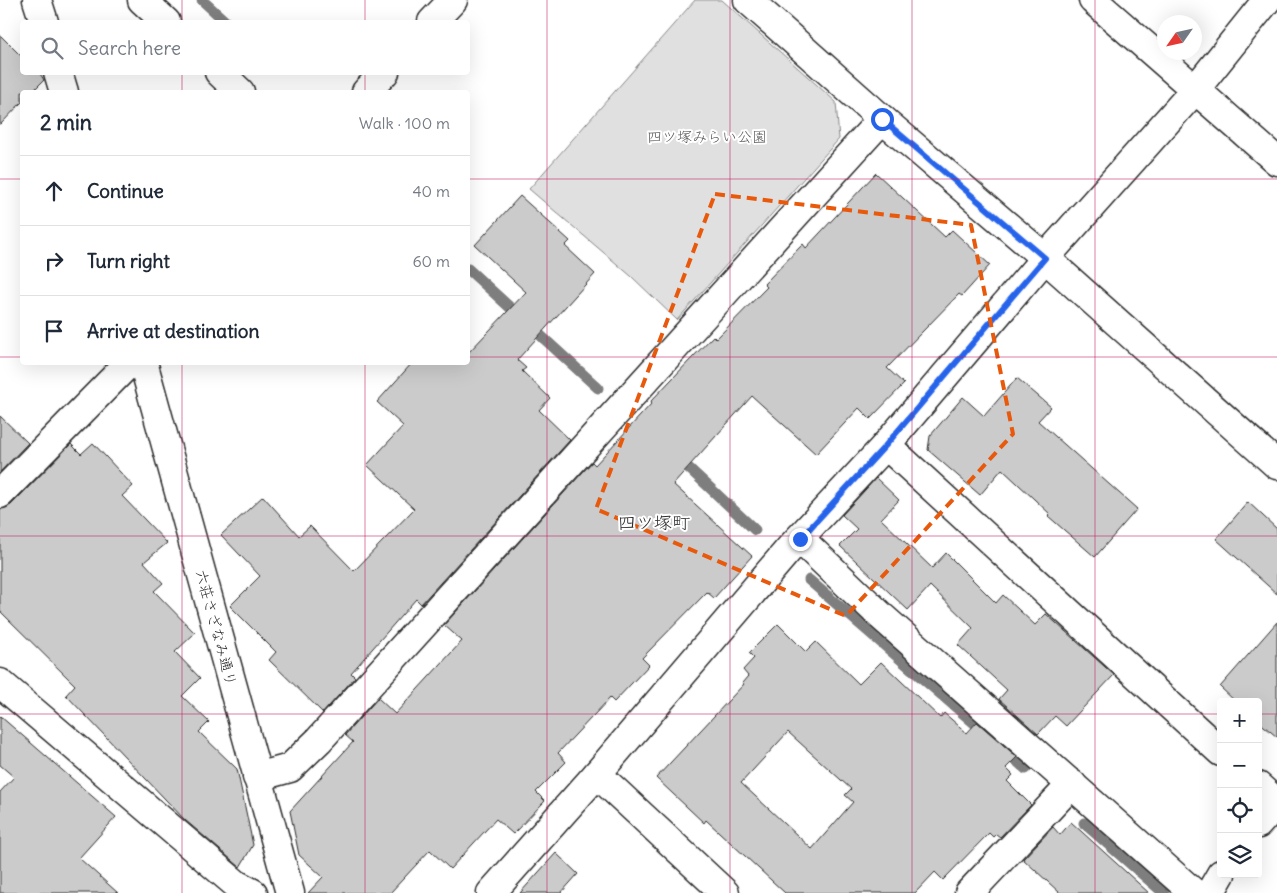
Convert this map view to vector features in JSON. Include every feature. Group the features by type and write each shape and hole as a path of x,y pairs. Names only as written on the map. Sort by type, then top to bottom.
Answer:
{"street":[{"path":"37,0 43,20"},
{"path":"142,0 164,20"},
{"path":"434,20 453,0"},
{"path":"748,0 882,119 1045,258 1277,466"},
{"path":"1093,0 1194,91 1277,161"},
{"path":"491,893 597,774 800,539 886,445 1045,258 1194,91 1267,0"},
{"path":"59,75 63,90"},
{"path":"222,75 238,90"},
{"path":"368,90 382,75"},
{"path":"257,778 290,768 319,740 882,119"},
{"path":"0,494 127,365"},
{"name":"六荘さざなみ通り","path":"144,365 257,778 281,890"},
{"path":"886,445 1217,748"},
{"path":"800,539 881,616 1194,893"},
{"path":"0,683 236,884 253,893"},
{"path":"597,774 725,893"},
{"path":"969,893 1072,784"},
{"path":"1260,788 1277,803 1262,820"},
{"path":"1210,893 1219,878"}],"highlighted area":[{"path":"715,194 971,225 1013,434 846,616 596,509"}],"green space":[{"name":"四ツ塚みらい公園","path":"695,0 722,0 836,102 839,139 677,320 631,276 529,189"}],"building":[{"path":"0,35 20,55 20,75 41,75 44,80 34,90 20,90 20,104 0,125"},
{"path":"876,173 945,237 952,230 990,265 962,296 959,294 887,368 904,384 870,419 859,408 816,454 752,396 673,484 752,556 714,598 707,592 642,658 649,665 614,702 610,698 558,753 566,762 536,792 545,801 513,834 496,819 450,869 430,850 390,893 308,893 323,877 299,855 290,811 353,742 345,735 378,698 395,714 462,641 444,625 592,462 595,465 652,403 651,401 713,336 716,339 767,287 764,284 803,244 806,248"},
{"path":"520,196 570,241 565,246 595,274 517,360 526,368 522,371 550,398 539,410 570,440 421,604 416,599 351,673 355,677 323,713 269,660 276,652 230,606 260,576 221,535 263,496 299,536 310,526 354,571 414,509 367,465 403,426 377,402 410,365 470,365 470,351 526,292 475,245"},
{"path":"1017,378 1051,407 1038,421 1137,509 1095,557 1048,516 1050,514 1002,469 980,495 928,450 930,436 963,397 984,416"},
{"path":"0,416 28,443 0,472"},
{"path":"93,443 133,486 122,496 167,543 144,562 163,583 154,591 195,633 175,652 200,678 182,696 209,722 199,732 237,769 253,845 240,867 185,820 66,695 75,685 0,611 0,509 11,505 71,444 81,454"},
{"path":"876,478 899,500 881,519 932,568 946,553 996,603 1003,595 1035,625 1046,614 1114,675 1066,726 1055,716 1038,734 999,699 1007,690 958,645 973,628 930,586 908,610 840,546 857,529 842,515"},
{"path":"1248,502 1277,529 1277,594 1216,539"},
{"path":"1277,622 1277,737 1262,724 1262,698 1232,698 1220,687"},
{"path":"778,624 806,652 816,642 859,684 881,662 940,718 944,713 967,733 977,722 1017,757 1006,768 1013,775 1007,781 1031,805 1000,837 996,834 993,837 989,833 943,880 935,872 915,893 785,893 706,820 704,823 656,778 744,684 742,683 748,676 743,670 754,658 749,653","holes":["788,732 851,789 845,795 853,802 812,849 741,783"]},
{"path":"0,716 116,817 79,858 118,893 0,893 0,792 14,777 0,765"},
{"path":"1071,822 1149,893 1060,893 1023,859 1053,827 1060,835"},
{"path":"556,853 578,874 561,893 520,893"}],"waterway":[{"path":"202,0 224,20"},
{"path":"470,271 598,388"},
{"path":"678,458 755,530"},
{"path":"809,580 987,734"},
{"path":"1004,750 1026,769"},
{"path":"1084,823 1164,893"}],"district":[{"name":"四ツ塚町","path":"654,523"}],"route":[{"path":"800,539 886,445 1045,258 882,119"}]}
